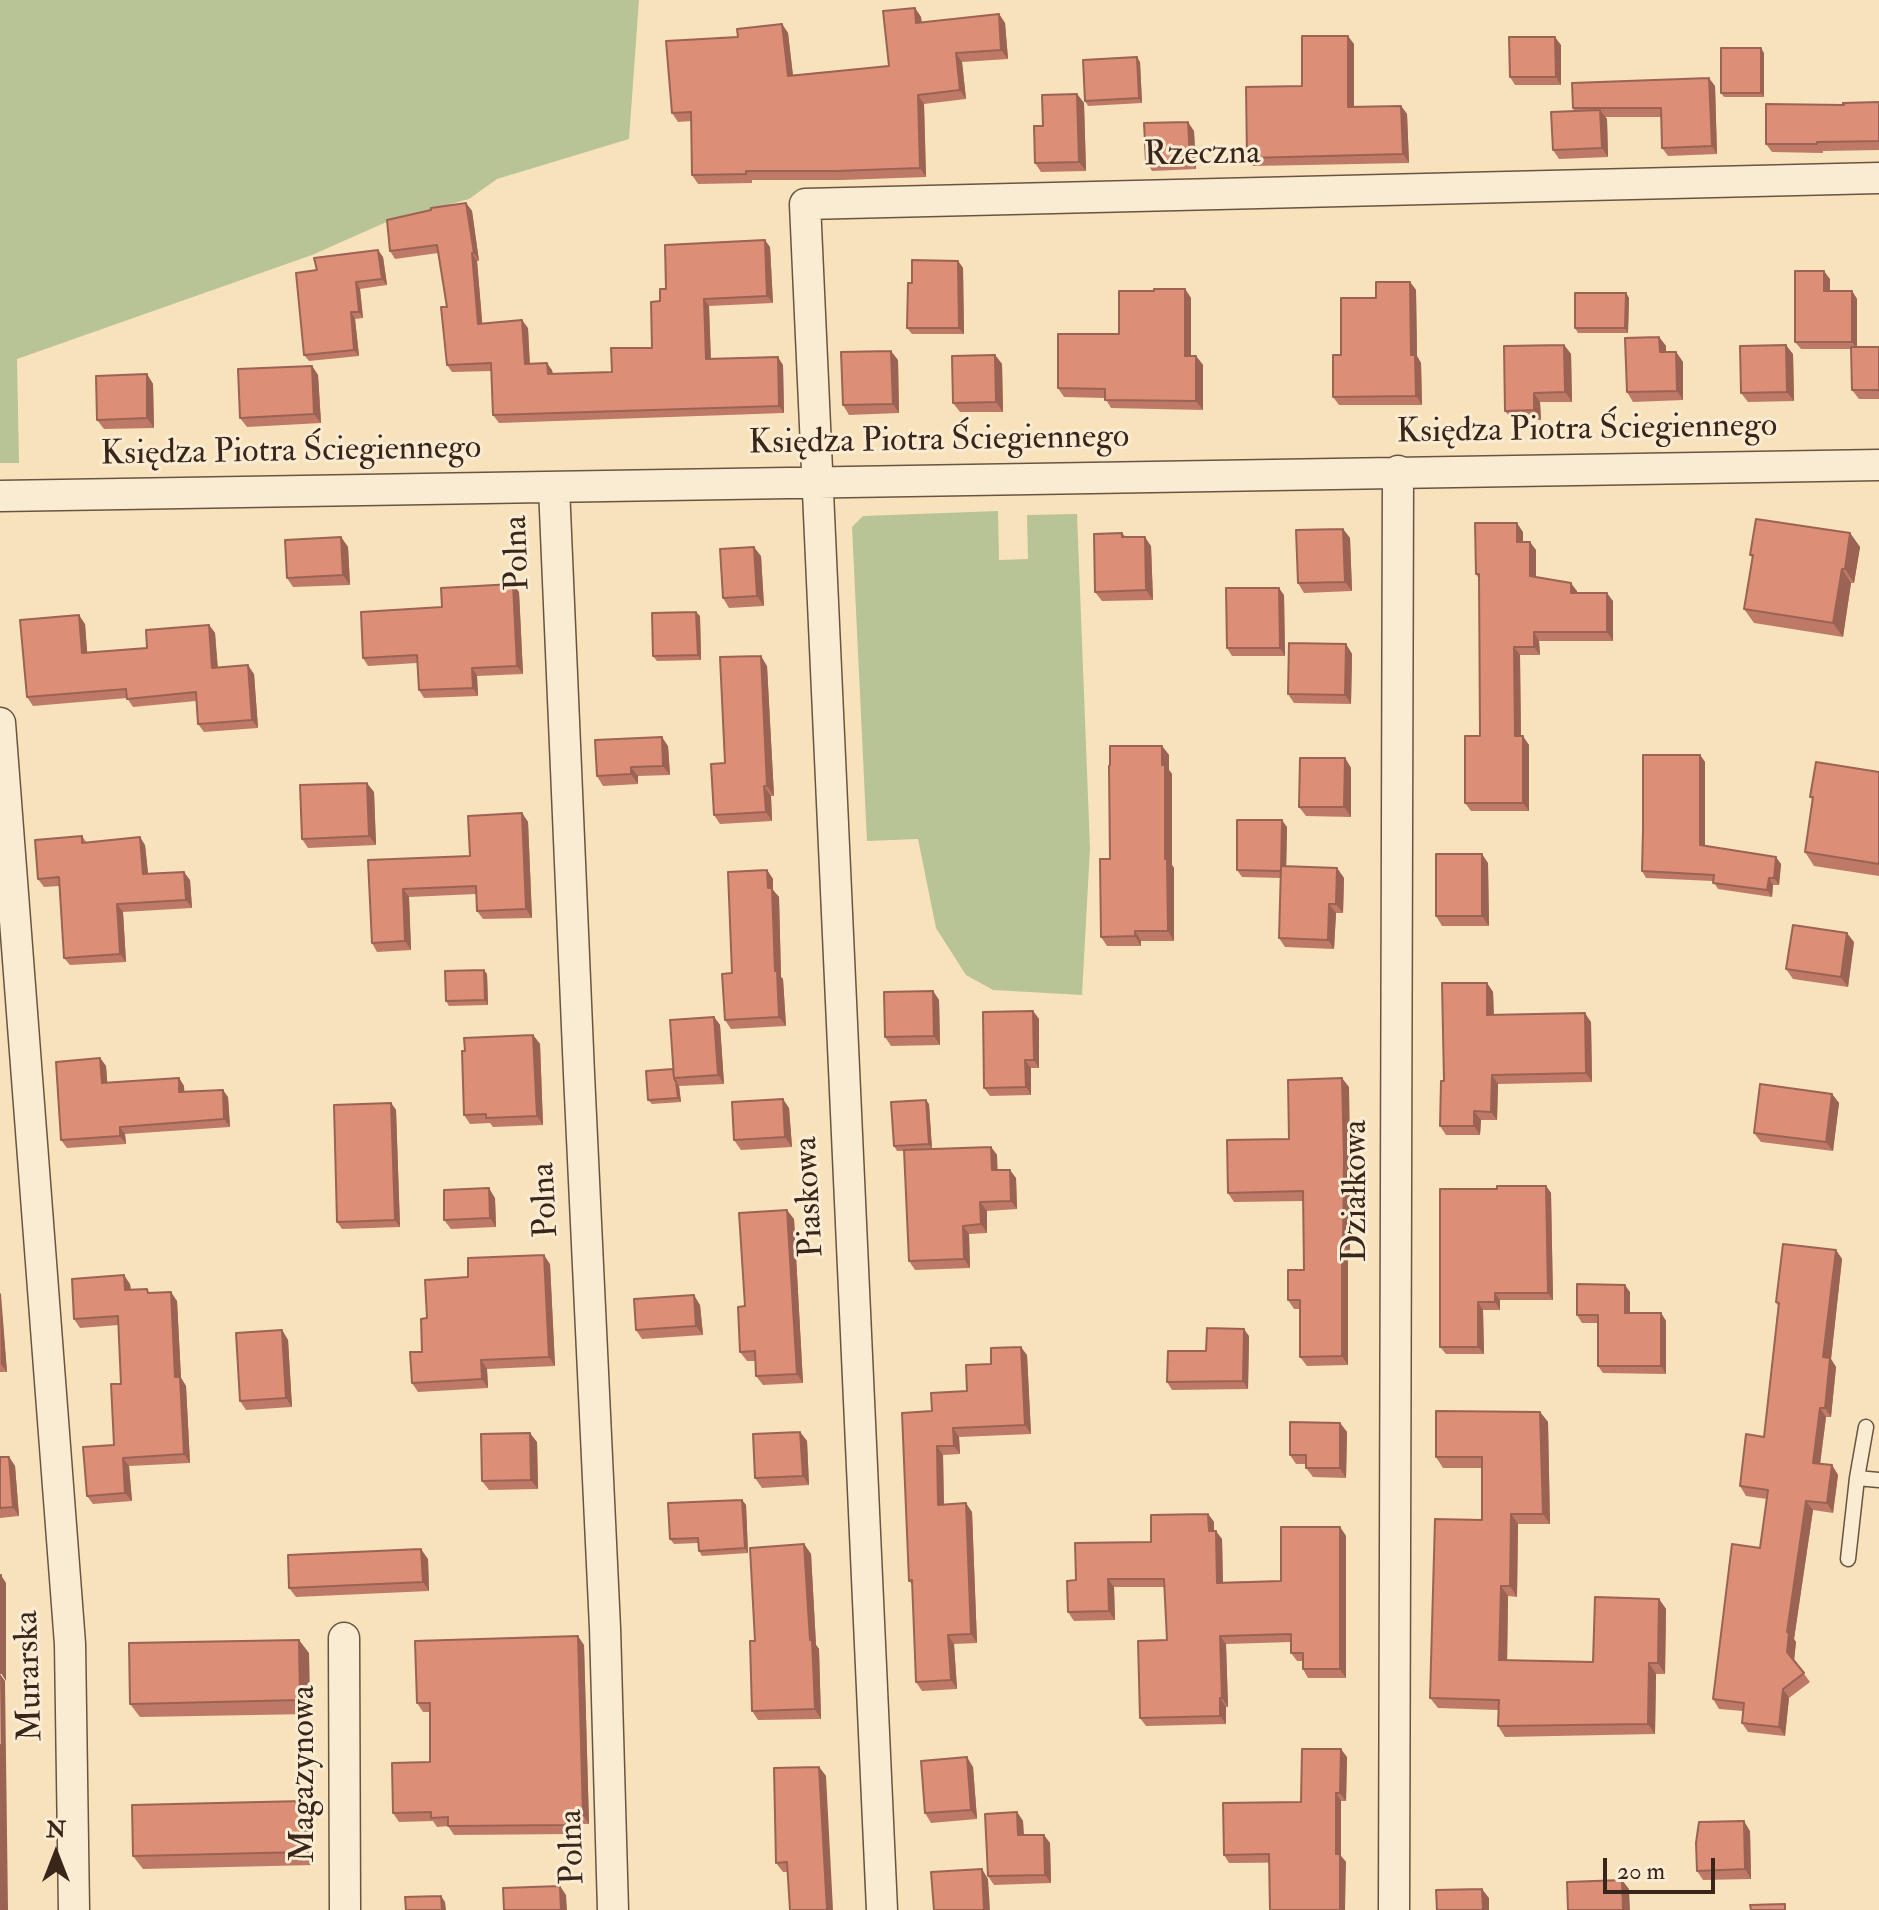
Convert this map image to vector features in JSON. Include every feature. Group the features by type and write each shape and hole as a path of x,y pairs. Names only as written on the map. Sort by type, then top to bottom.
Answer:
{"street":[{"name":"Rzeczna","path":"817,481 805,204 1879,178"},
{"name":"Księdza Piotra Ściegiennego","path":"0,496 1879,465"},
{"name":"Działkowa","path":"1394,1910 1398,471"},
{"name":"Piaskowa","path":"817,481 882,1910"},
{"name":"Polna","path":"554,487 605,1628 613,1910"},
{"name":"Murarska","path":"0,723 70,1644 74,1910"},
{"name":"Magazynowa","path":"344,1638 345,1910"}],"lane":[{"path":"1848,1559 1866,1427"},
{"path":"1857,1478 1879,1480"}],"green space":[{"path":"0,0 639,0 629,139 497,179 469,199 391,220 312,255 17,359 19,463 0,463"},
{"path":"998,511 999,560 1028,559 1027,515 1077,514 1090,848 1082,995 993,990 966,975 936,928 918,839 867,841 852,527 863,516"}],"building":[{"path":"915,8 916,23 999,14 1001,50 956,53 960,90 918,95 920,168 692,175 691,112 672,113 666,41 738,37 737,29 782,24 788,76 889,66 883,11"},
{"path":"1302,36 1348,36 1348,107 1401,106 1403,154 1247,158 1246,87 1302,86"},
{"path":"1509,37 1555,37 1556,77 1510,77"},
{"path":"1721,48 1761,48 1761,93 1721,93"},
{"path":"1137,57 1139,98 1085,101 1083,60"},
{"path":"1709,78 1712,146 1662,148 1661,108 1573,108 1572,83"},
{"path":"1077,94 1079,162 1035,163 1034,126 1043,126 1042,95"},
{"path":"1879,102 1879,141 1766,144 1766,104"},
{"path":"1600,110 1602,148 1553,150 1551,112"},
{"path":"1188,122 1190,160 1146,161 1144,123"},
{"path":"466,203 474,253 478,324 522,320 525,364 547,363 548,374 612,372 611,348 652,348 651,302 660,301 660,289 666,289 665,245 765,240 767,296 704,299 706,359 778,357 779,406 493,415 491,363 447,365 441,307 447,307 437,245 390,251 387,220 431,208"},
{"path":"378,250 382,279 356,282 359,312 351,312 354,350 304,355 296,273 317,270 314,258"},
{"path":"912,260 958,261 959,328 907,328"},
{"path":"1795,271 1824,271 1824,291 1852,291 1852,342 1795,342"},
{"path":"1376,282 1410,282 1411,355 1415,355 1416,396 1333,397 1333,355 1341,355 1341,298 1376,298"},
{"path":"1185,289 1185,356 1196,356 1196,401 1105,400 1105,389 1058,388 1058,334 1119,334 1119,291"},
{"path":"1575,293 1626,293 1625,328 1575,328"},
{"path":"1659,337 1660,352 1676,352 1677,391 1627,392 1625,338"},
{"path":"1564,345 1565,392 1534,393 1534,410 1505,411 1504,346"},
{"path":"1786,345 1787,392 1741,393 1740,346"},
{"path":"1851,347 1879,347 1879,390 1852,390"},
{"path":"891,351 893,404 843,405 841,352"},
{"path":"995,355 996,402 953,403 952,356"},
{"path":"312,366 314,414 240,418 238,369"},
{"path":"147,374 147,418 97,420 96,376"},
{"path":"1756,519 1850,533 1833,623 1744,609"},
{"path":"1475,523 1517,523 1517,542 1530,542 1530,576 1571,583 1571,593 1607,593 1607,632 1534,632 1534,647 1514,647 1515,736 1523,736 1523,803 1465,803 1465,736 1480,736 1479,574 1476,574"},
{"path":"1343,529 1345,582 1298,583 1296,530"},
{"path":"1122,533 1122,537 1145,537 1146,590 1095,592 1094,534"},
{"path":"341,537 343,575 287,578 285,540"},
{"path":"754,547 757,596 723,598 720,549"},
{"path":"513,584 517,666 472,668 473,688 419,690 417,655 363,658 361,612 442,607 441,588"},
{"path":"1226,588 1279,588 1280,648 1227,648"},
{"path":"696,612 698,655 653,656 652,613"},
{"path":"79,615 82,653 147,648 146,630 209,625 212,668 248,665 252,720 198,724 196,692 127,699 126,689 27,697 20,620"},
{"path":"1289,643 1346,644 1345,695 1288,694"},
{"path":"761,656 766,812 714,815 711,764 725,763 720,657"},
{"path":"662,737 663,766 631,767 631,774 597,776 595,740"},
{"path":"1110,746 1162,746 1168,931 1135,931 1135,936 1101,937 1100,859 1110,859"},
{"path":"1643,755 1700,755 1700,845 1776,857 1774,878 1769,878 1767,890 1713,883 1714,875 1642,871"},
{"path":"1300,758 1345,758 1344,807 1299,807"},
{"path":"1816,762 1879,772 1879,864 1805,852"},
{"path":"367,783 369,836 302,839 300,785"},
{"path":"522,813 526,909 477,911 476,886 403,889 405,941 372,943 368,860 470,856 468,816"},
{"path":"1237,820 1282,820 1281,871 1237,870"},
{"path":"82,836 82,843 140,837 143,874 184,872 186,900 117,904 120,954 64,958 59,877 38,879 35,840"},
{"path":"1436,854 1482,854 1482,916 1436,916"},
{"path":"1281,866 1337,868 1336,904 1329,904 1328,940 1279,938"},
{"path":"767,870 768,888 772,888 779,1017 725,1020 722,974 732,973 728,872"},
{"path":"1793,925 1847,933 1841,977 1786,969"},
{"path":"484,970 485,1000 446,1001 445,971"},
{"path":"1442,983 1487,983 1487,1015 1585,1013 1586,1073 1492,1075 1491,1112 1474,1111 1474,1126 1440,1126 1441,1081 1444,1081"},
{"path":"933,991 934,1036 885,1037 884,992"},
{"path":"1033,1011 1034,1060 1025,1060 1026,1087 984,1088 983,1012"},
{"path":"714,1017 718,1075 674,1078 670,1020"},
{"path":"533,1035 537,1116 486,1118 486,1114 464,1115 464,1038"},
{"path":"100,1058 102,1083 179,1078 179,1092 223,1090 224,1119 120,1127 120,1136 61,1140 56,1062"},
{"path":"673,1069 678,1098 648,1100 646,1071"},
{"path":"1342,1078 1342,1356 1300,1357 1300,1300 1288,1300 1288,1270 1304,1270 1303,1191 1228,1193 1227,1140 1289,1139 1288,1080"},
{"path":"1760,1084 1832,1094 1826,1142 1754,1133"},
{"path":"783,1099 785,1137 734,1140 732,1102"},
{"path":"926,1100 929,1144 894,1146 891,1102"},
{"path":"391,1103 395,1220 337,1222 334,1105"},
{"path":"991,1147 992,1170 1010,1170 1011,1201 980,1202 981,1224 963,1226 964,1259 909,1261 904,1150"},
{"path":"1497,1186 1546,1186 1548,1293 1495,1293 1495,1302 1478,1302 1478,1347 1440,1347 1440,1189 1497,1189"},
{"path":"489,1188 490,1218 444,1220 444,1190"},
{"path":"787,1210 797,1374 756,1376 755,1351 740,1352 738,1307 745,1306 739,1213"},
{"path":"1783,1244 1836,1250 1823,1357 1830,1358 1825,1408 1820,1408 1813,1463 1832,1465 1827,1503 1806,1501 1787,1632 1787,1652 1804,1673 1783,1689 1779,1727 1742,1723 1744,1703 1713,1699 1732,1544 1760,1548 1768,1490 1740,1486 1746,1434 1764,1437"},
{"path":"544,1255 549,1357 481,1360 482,1379 412,1383 410,1352 422,1352 421,1319 427,1318 425,1280 468,1277 468,1258"},
{"path":"124,1275 125,1290 171,1292 175,1377 180,1377 184,1454 123,1458 125,1493 87,1496 83,1447 114,1445 111,1384 121,1384 118,1316 74,1319 72,1279"},
{"path":"1577,1284 1625,1285 1625,1313 1661,1313 1661,1366 1598,1366 1598,1315 1577,1315"},
{"path":"694,1295 696,1326 636,1330 634,1299"},
{"path":"1207,1328 1244,1329 1243,1381 1167,1382 1168,1351 1206,1351"},
{"path":"282,1330 286,1398 240,1401 236,1333"},
{"path":"1021,1347 1025,1425 953,1428 954,1446 937,1446 938,1505 966,1503 971,1634 948,1635 951,1680 916,1682 902,1413 932,1411 931,1393 967,1391 966,1365 991,1364 991,1348"},
{"path":"1436,1411 1540,1412 1543,1514 1511,1514 1510,1586 1501,1586 1499,1660 1593,1662 1595,1597 1659,1599 1658,1663 1649,1663 1648,1724 1498,1726 1499,1700 1430,1698 1435,1519 1482,1520 1482,1457 1436,1457"},
{"path":"1290,1422 1340,1423 1340,1468 1306,1468 1306,1455 1290,1455"},
{"path":"800,1432 803,1476 755,1478 753,1434"},
{"path":"530,1433 531,1480 482,1481 481,1434"},
{"path":"0,1457 9,1457 13,1507 0,1508"},
{"path":"742,1500 745,1548 699,1551 698,1538 670,1539 668,1503"},
{"path":"1208,1514 1209,1531 1216,1531 1217,1583 1281,1581 1281,1527 1340,1527 1340,1669 1303,1669 1303,1653 1291,1653 1291,1634 1220,1636 1220,1716 1140,1718 1138,1641 1167,1640 1164,1579 1108,1579 1109,1611 1068,1612 1067,1581 1076,1580 1075,1543 1151,1542 1151,1515"},
{"path":"804,1544 815,1709 752,1711 750,1641 755,1641 750,1548"},
{"path":"421,1549 423,1582 289,1588 288,1555"},
{"path":"1,1575 1,1673 0,1673"},
{"path":"578,1636 583,1815 566,1816 566,1825 448,1826 448,1817 431,1818 431,1812 393,1813 392,1763 430,1762 430,1703 417,1703 415,1641"},
{"path":"299,1640 300,1700 130,1704 129,1643"},
{"path":"0,1745 2,1910 0,1910"},
{"path":"1302,1749 1341,1749 1340,1793 1336,1793 1340,1910 1270,1910 1269,1854 1224,1855 1223,1803 1301,1802"},
{"path":"967,1757 971,1810 925,1813 921,1761"},
{"path":"819,1767 827,1910 790,1910 787,1862 776,1863 774,1768"},
{"path":"303,1801 304,1852 133,1856 132,1805"},
{"path":"1017,1812 1018,1835 1044,1835 1045,1875 988,1876 985,1814"},
{"path":"1744,1821 1745,1869 1697,1871 1699,1822"},
{"path":"982,1869 984,1910 934,1910 931,1872"},
{"path":"1622,1880 1623,1910 1568,1910 1567,1882"},
{"path":"560,1886 561,1910 504,1910 503,1888"},
{"path":"1482,1889 1483,1910 1437,1910 1436,1890"},
{"path":"441,1896 442,1910 406,1910 405,1897"},
{"path":"1785,1904 1785,1910 1751,1910 1750,1905"}]}
